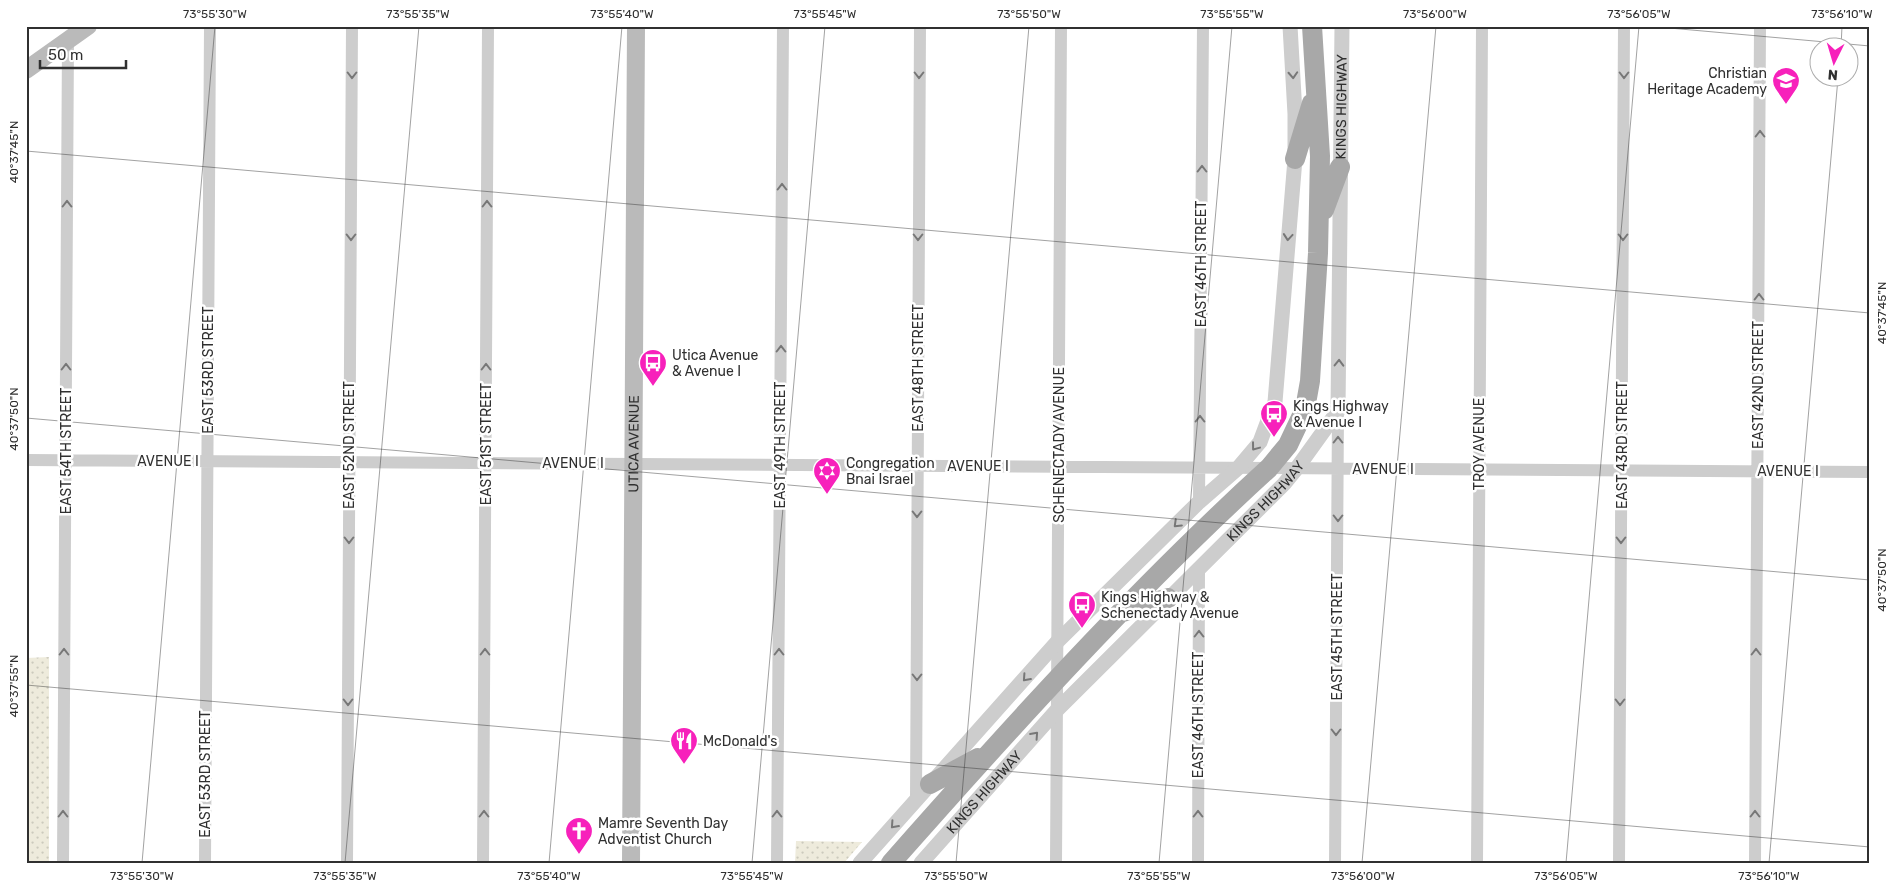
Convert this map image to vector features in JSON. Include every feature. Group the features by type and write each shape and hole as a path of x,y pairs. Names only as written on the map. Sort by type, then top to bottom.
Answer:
{"main road":[{"path":"26,70 88,26"},
{"name":"UTICA AVENUE","path":"631,863 636,26"},
{"name":"KINGS HIGHWAY","path":"891,863 992,749 1121,613 1269,468 1288,445 1305,409 1310,381 1319,224 1320,156 1312,26"},
{"path":"1295,159 1316,89"},
{"path":"1319,224 1340,167"},
{"path":"1121,613 1168,598"},
{"path":"930,784 992,749"}],"street":[{"name":"EAST 53RD STREET","path":"205,863 210,26"},
{"name":"EAST 52ND STREET","path":"347,863 352,26"},
{"name":"EAST 51ST STREET","path":"483,863 488,26"},
{"name":"EAST 49TH STREET","path":"777,863 783,26"},
{"name":"EAST 48TH STREET","path":"916,800 920,26"},
{"name":"SCHENECTADY AVENUE","path":"1056,863 1061,26"},
{"name":"EAST 46TH STREET","path":"1199,502 1203,26"},
{"path":"860,863 1058,641 1199,502 1238,468 1260,442 1275,402 1295,159 1295,114 1290,26"},
{"name":"KINGS HIGHWAY","path":"921,863 1057,710 1284,484 1298,468 1338,412 1342,26"},
{"name":"TROY AVENUE","path":"1477,863 1482,26"},
{"name":"EAST 43RD STREET","path":"1619,863 1624,26"},
{"name":"EAST 42ND STREET","path":"1755,863 1760,26"},
{"name":"EAST 54TH STREET","path":"63,863 68,40"},
{"name":"EAST 45TH STREET","path":"1335,863 1338,412"},
{"name":"AVENUE I","path":"26,460 1870,472"},
{"name":"EAST 46TH STREET","path":"1198,863 1199,568"}],"shaded area":[{"path":"49,657 49,863 26,863 26,658"},
{"path":"796,841 862,842 844,863 795,863"}],"place":[{"name":"Christian Heritage Academy","path":"1786,105"},
{"name":"Utica Avenue & Avenue I","path":"653,387"},
{"name":"Kings Highway & Avenue I","path":"1274,438"},
{"name":"Congregation Bnai Israel","path":"827,495"},
{"name":"Kings Highway & Schenectady Avenue","path":"1082,629"},
{"name":"McDonald's","path":"684,765"},
{"name":"Mamre Seventh Day Adventist Church","path":"579,855"}]}
